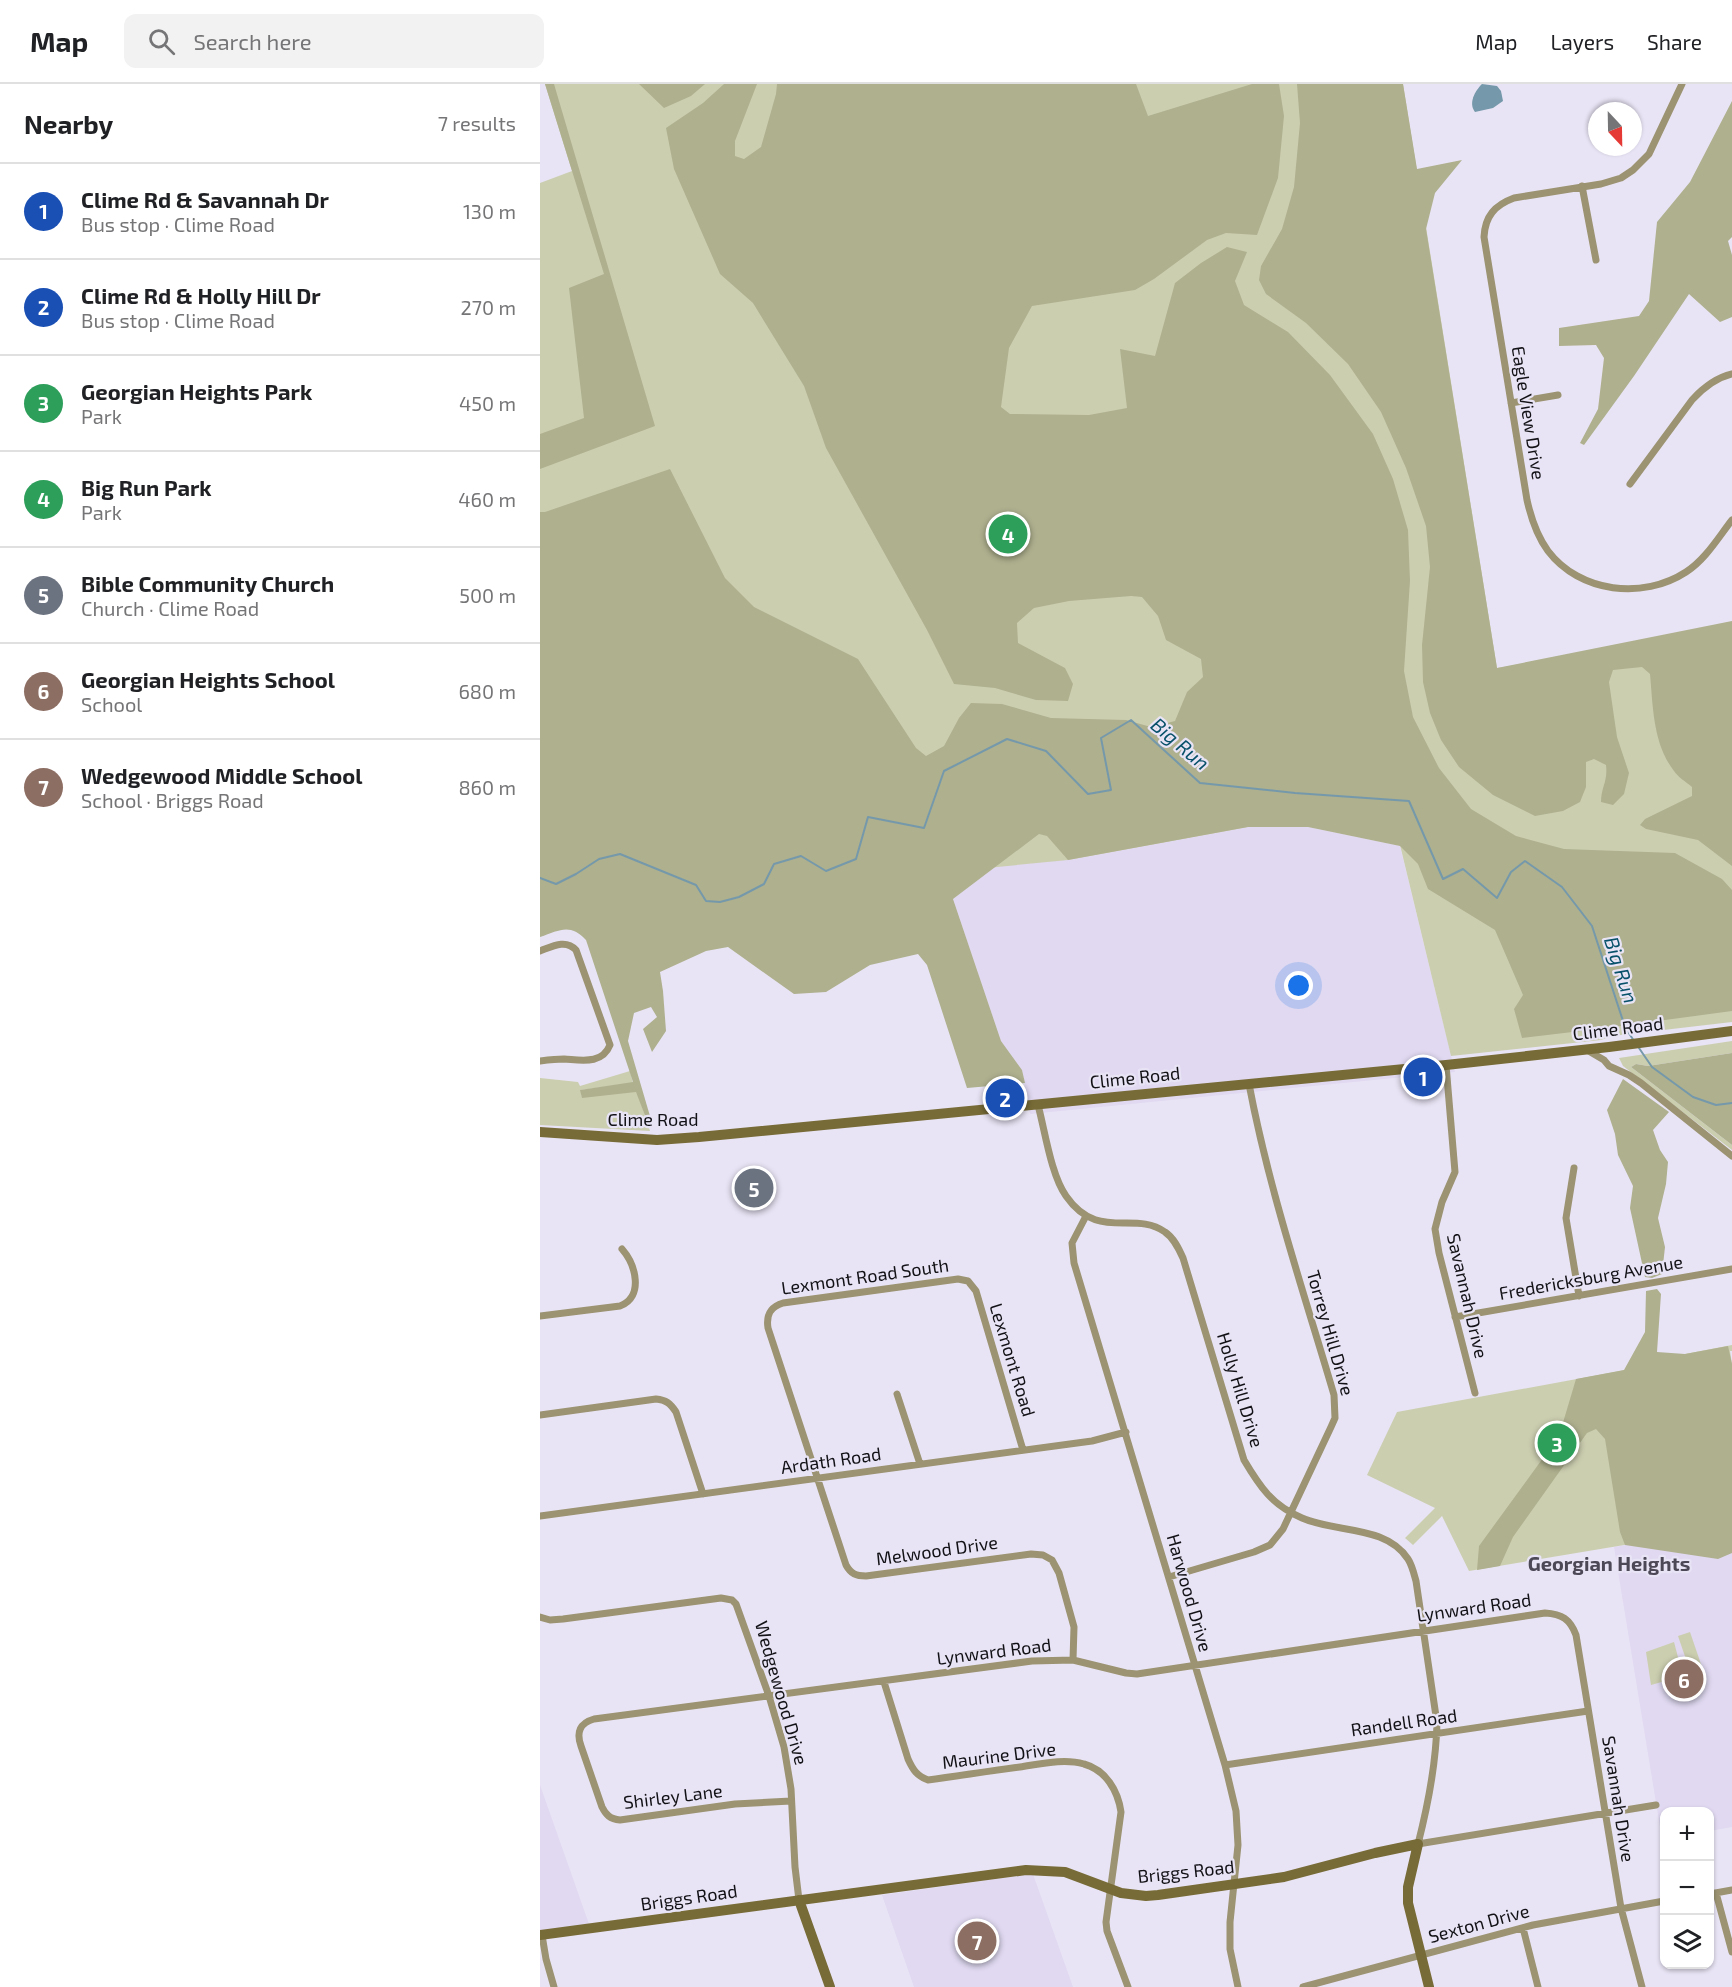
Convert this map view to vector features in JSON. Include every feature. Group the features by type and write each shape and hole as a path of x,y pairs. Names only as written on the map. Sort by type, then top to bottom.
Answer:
{"main road":[{"name":"Clime Road","path":"540,1132 633,1139 699,1137 1446,1065 1732,1032"},
{"name":"Briggs Road","path":"541,1935 1037,1869 1065,1872 1121,1893 1146,1896 1295,1875 1345,1860 1418,1844"},
{"name":"Holly Hill Drive","path":"1418,1844 1408,1895 1411,1918 1429,1987"},
{"name":"Wedgewood Drive","path":"799,1900 830,1987"}],"street":[{"path":"1596,260 1582,186 1611,182 1642,163 1652,148 1682,84"},
{"name":"Eagle View Drive","path":"1582,186 1514,198 1499,204 1489,216 1485,226 1484,237 1511,403 1527,500 1534,527 1549,552 1569,571 1584,580 1597,584 1634,589 1662,584 1688,571 1700,560 1732,520"},
{"path":"1630,484 1682,412 1703,388 1732,374"},
{"path":"1511,403 1558,395"},
{"path":"540,951 562,943 573,946 576,950 610,1045 607,1052 596,1059 540,1061"},
{"path":"1587,1050 1604,1060 1609,1066 1641,1083 1732,1156"},
{"name":"Savannah Drive","path":"1446,1065 1455,1172 1442,1202 1435,1229 1439,1253 1475,1393"},
{"name":"Torrey Hill Drive","path":"1169,1577 1254,1552 1270,1545 1283,1529 1335,1418 1334,1395 1268,1169 1256,1125 1249,1084"},
{"path":"1038,1105 1059,1184 1071,1203 1086,1216"},
{"path":"1574,1168 1566,1218 1579,1296"},
{"name":"Holly Hill Drive","path":"1086,1216 1101,1222 1156,1227 1173,1240 1183,1258 1244,1460 1262,1489 1280,1506 1302,1518 1323,1525 1373,1535 1394,1544 1409,1560 1416,1581 1437,1723 1435,1756 1418,1844"},
{"name":"Harwood Drive","path":"1086,1216 1072,1243 1074,1263 1225,1765 1236,1812 1238,1845 1230,1922 1230,1949 1238,1987"},
{"path":"540,1316 628,1303 636,1287 629,1257 622,1249"},
{"name":"Fredericksburg Avenue","path":"1455,1317 1732,1269"},
{"name":"Lexmont Road South","path":"769,1313 775,1306 783,1303 958,1279 968,1281"},
{"name":"Lexmont Road","path":"968,1281 976,1292 1023,1450"},
{"name":"Melwood Drive","path":"769,1313 768,1328 850,1572 858,1576 1031,1554 1043,1555 1052,1560 1059,1573 1074,1627 1073,1660"},
{"path":"897,1394 920,1464"},
{"path":"540,1415 656,1399 664,1400 676,1412 703,1494"},
{"name":"Ardath Road","path":"540,1516 1092,1441 1126,1432"},
{"name":"Wedgewood Drive","path":"540,1617 544,1620 563,1619 727,1598 736,1604 769,1696 784,1747 799,1900"},
{"name":"Lynward Road","path":"590,1772 578,1734 582,1725 590,1720 1032,1661 1073,1660 1137,1674 1545,1613 1556,1613 1565,1617"},
{"name":"Savannah Drive","path":"1565,1617 1572,1625 1576,1635 1621,1908 1642,1987"},
{"name":"Maurine Drive","path":"884,1682 908,1759 920,1778 928,1780 1057,1762 1083,1763 1105,1776 1119,1799 1121,1812 1106,1922 1128,1987"},
{"name":"Randell Road","path":"1225,1765 1588,1711"},
{"name":"Shirley Lane","path":"590,1772 605,1814 615,1820 756,1802 791,1801"},
{"name":"Briggs Road","path":"1418,1844 1656,1805"},
{"path":"1714,1893 1732,1890"},
{"path":"1714,1896 1732,1952"},
{"name":"Sexton Drive","path":"1304,1987 1523,1928 1660,1902"},
{"path":"1523,1928 1538,1987"},
{"path":"541,1935 554,1987"}],"shaded area":[{"path":"1248,827 1308,827 1400,846 1455,1072 1030,1114 1022,1070 1001,1041 953,899 1039,834 1068,860"},
{"path":"1732,1527 1732,1827 1714,1830 1714,1807 1660,1807 1660,1827 1614,1547"},
{"path":"540,1785 589,1924 540,1931"},
{"path":"1033,1874 1073,1987 914,1987 882,1895"}],"green space":[{"path":"545,84 1403,84 1497,668 1732,634 1732,1022 1612,1036 1601,1040 1451,1056 1386,787 1248,827 1068,860 905,876 540,805 540,183 572,171"},
{"path":"545,84 554,84 655,426 540,469 540,434 584,418 569,288 604,274"},
{"path":"639,84 705,84 691,96 664,108"},
{"path":"724,84 757,84 735,141 735,156 744,159 761,147 777,84 1136,84 1148,116 1252,84 1279,84 1284,116 1278,178 1257,235 1226,233 1207,240 1154,279 1135,290 1032,306 1009,348 1001,407 1010,414 1089,415 1127,408 1120,349 1155,356 1175,283 1227,247 1247,252 1235,281 1244,305 1288,332 1330,375 1373,434 1393,479 1408,530 1410,581 1404,671 1413,717 1439,768 1471,809 1516,836 1564,849 1675,853 1722,879 1732,890 1732,1011 1522,1038 1514,1009 1523,995 1495,930 1428,889 1418,864 1400,846 1308,827 1248,827 1068,860 1047,836 1039,834 953,899 1001,1041 1022,1070 1025,1083 967,1088 927,965 918,954 870,965 826,992 794,994 728,947 706,951 660,972 666,1031 652,1052 643,1029 657,1017 651,1007 634,1013 628,1041 652,1123 649,1126 636,1092 582,1098 580,1090 633,1082 586,940 575,931 570,930 559,930 540,937 540,512 670,469 725,578 754,607 858,659 916,748 926,756 944,746 959,718 971,703 1002,704 1051,718 1126,720 1151,727 1175,721 1187,692 1203,677 1201,659 1166,640 1158,616 1142,597 1131,596 1069,601 1034,608 1017,623 1018,643 1065,668 1073,684 1068,701 1036,700 995,688 954,684 927,630 826,448 804,386 753,303 720,274 674,169 666,128 703,103"},
{"path":"1297,84 1403,84 1417,169 1462,160 1435,193 1426,229 1497,668 1732,621 1732,866 1698,840 1646,829 1640,825 1645,819 1692,796 1692,787 1676,773 1662,749 1655,725 1650,674 1642,667 1613,670 1609,682 1617,737 1629,773 1624,794 1613,805 1601,802 1606,765 1594,759 1586,762 1586,787 1580,802 1563,811 1535,816 1493,795 1459,767 1441,740 1430,713 1423,682 1422,645 1430,567 1426,526 1406,468 1381,412 1348,364 1306,323 1266,294 1259,280 1261,266 1282,229 1294,187 1300,123"},
{"path":"1732,101 1732,237 1728,241 1732,255 1732,317 1720,322 1689,294 1584,445 1580,443 1598,409 1604,358 1596,345 1559,346 1559,328 1639,316 1649,301 1657,222 1690,182"},
{"path":"1732,1041 1732,1053 1648,1066 1636,1064 1631,1067 1732,1145 1732,1150 1623,1066 1619,1058"},
{"path":"1732,1053 1732,1145 1631,1067 1636,1064 1648,1066"},
{"path":"630,1071 633,1083 581,1090 582,1097 637,1091 650,1131 540,1125 540,1078 578,1082 580,1086"},
{"path":"1623,1079 1669,1112 1653,1130 1660,1150 1668,1162 1666,1184 1658,1218 1665,1247 1662,1274 1652,1278 1645,1277 1630,1208 1633,1186 1618,1155 1615,1134 1607,1110"},
{"path":"1657,1289 1661,1294 1657,1352 1685,1354 1728,1346 1732,1364 1732,1553 1718,1559 1625,1545 1620,1532 1605,1439 1596,1429 1587,1433 1513,1537 1500,1566 1477,1570 1479,1546 1559,1436 1576,1379 1624,1370 1645,1332 1646,1291"},
{"path":"1732,1345 1732,1351 1730,1351 1732,1364 1732,1527 1469,1571 1442,1516 1413,1545 1405,1538 1435,1508 1367,1475 1397,1412 1685,1359 1685,1354"},
{"path":"1690,1632 1703,1670 1691,1674 1678,1636"},
{"path":"1674,1642 1683,1676 1651,1685 1646,1652"}],"water":[{"path":"1482,84 1497,86 1501,91 1503,101 1493,108 1475,112 1472,101"}],"waterway":[{"name":"Big Run","path":"540,878 556,884 599,859 620,854 696,885 706,901 720,902 739,897 764,884 774,864 801,856 826,871 856,859 868,817 924,828 944,771 1007,739 1046,751 1088,794 1111,790 1101,738 1131,720 1200,783 1295,793 1409,801 1443,879 1463,869 1497,898 1511,872 1525,861 1562,887 1592,926 1625,1027 1634,1041"},
{"name":"Big Run","path":"1639,1048 1652,1067 1693,1097 1716,1105 1732,1103"}],"place":[{"name":"Big Run Park","path":"1008,534"},
{"name":"Clime Rd & Savannah Dr","path":"1423,1077"},
{"name":"Clime Rd & Holly Hill Dr","path":"1005,1098"},
{"name":"Bible Community Church","path":"754,1188"},
{"name":"Georgian Heights Park","path":"1557,1443"},
{"name":"Georgian Heights School","path":"1684,1679"},
{"name":"Wedgewood Middle School","path":"977,1941"}],"district":[{"name":"Georgian Heights","path":"1609,1564"}]}
